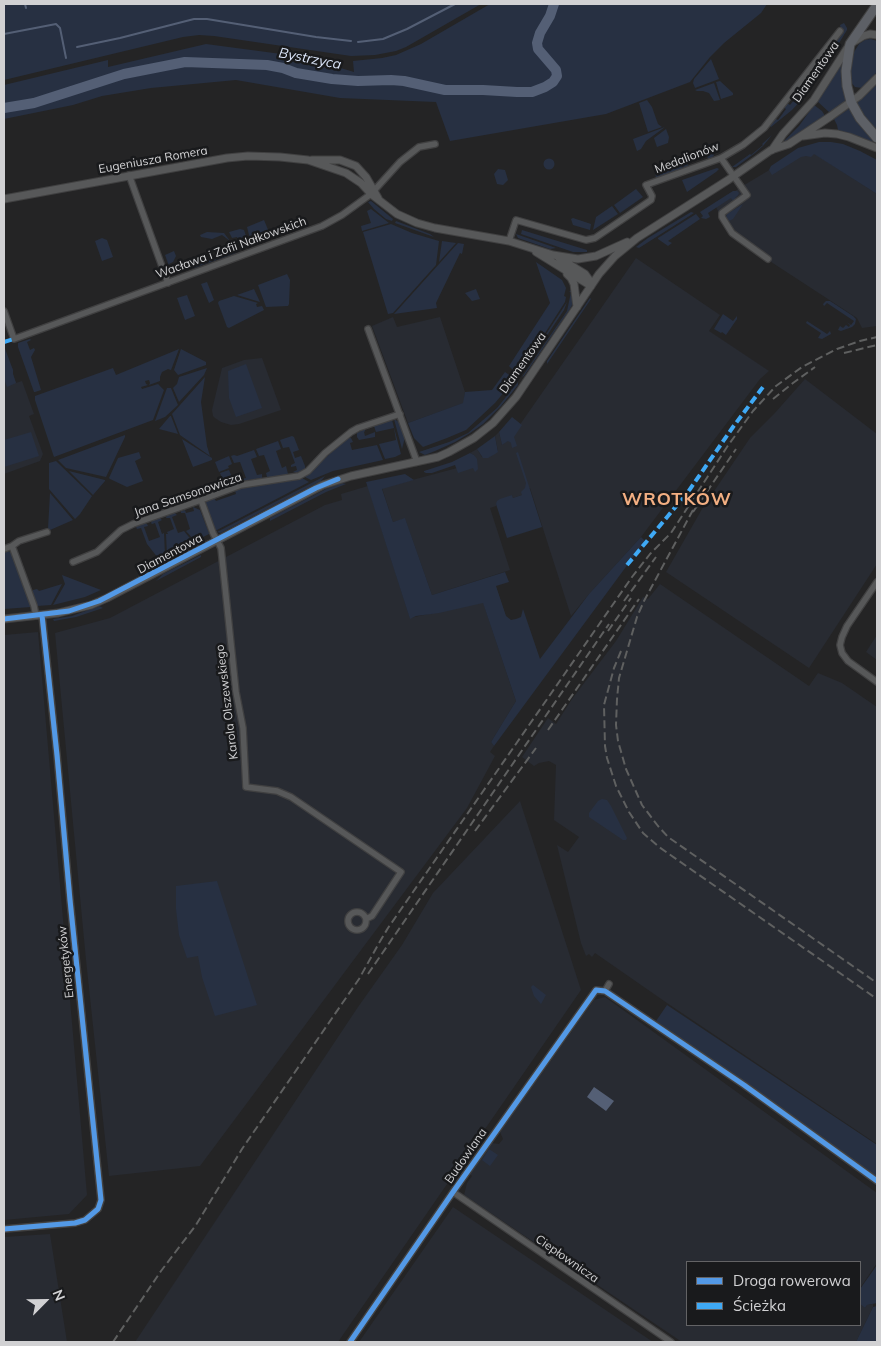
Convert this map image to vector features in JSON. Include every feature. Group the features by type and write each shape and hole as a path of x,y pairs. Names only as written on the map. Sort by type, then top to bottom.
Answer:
{"main road":[{"name":"Diamentowa","path":"850,44 877,5"},
{"path":"850,44 846,76 848,90 860,118 877,138"}],"street":[{"name":"Medalionów","path":"509,241 516,220 586,240 596,238 651,200 652,196 646,184 721,158 743,145 764,128 840,32"},
{"path":"850,44 863,36 877,35"},
{"name":"Diamentowa","path":"771,150 814,100 850,44"},
{"name":"Diamentowa","path":"4,619 69,611 99,602 333,481 438,457 474,438 493,423 508,407 608,263 637,238 771,150 789,144 852,102 877,78"},
{"path":"800,136 834,133 877,148"},
{"name":"Wacława i Zofii Nałkowskich","path":"4,311 14,339 322,226 342,215 373,192 400,162 419,147 435,144"},
{"name":"Eugeniusza Romera","path":"4,199 241,156 308,160 335,159 353,164 363,173 378,198 397,214 417,223 443,230 509,241 553,255 573,259 589,258 602,254 637,238"},
{"path":"721,158 747,195 722,213 722,217 732,233 768,259"},
{"name":"Eugeniusza Romera","path":"308,160 351,176 373,192"},
{"path":"129,175 168,282"},
{"name":"Eugeniusza Romera","path":"525,246 591,286"},
{"name":"Eugeniusza Romera","path":"553,255 585,274 591,286"},
{"name":"Eugeniusza Romera","path":"561,268 574,284 577,307"},
{"path":"368,329 416,462"},
{"name":"Jana Samsonowicza","path":"73,562 97,552 121,530 133,524 241,485 299,476 308,471 325,453 351,432 400,414"},
{"path":"202,500 217,540"},
{"path":"4,549 18,541 47,532"},
{"name":"Karola Olszewskiego","path":"217,540 221,548 236,692 243,728 246,787 277,791 291,797 401,872 372,916 366,919"},
{"name":"Energetyków","path":"4,1229 74,1223 85,1220 98,1209 100,1200 57,756 39,615 12,546"},
{"path":"877,582 847,626 840,645 842,653 848,661 877,682"},
{"name":"Budowlana","path":"350,1342 596,990 604,991 609,984"},
{"path":"604,991 744,1085 877,1181"},
{"name":"Ciepłownicza","path":"453,1192 671,1342"}],"shaded area":[{"path":"4,4 481,4 406,47 375,55 351,56 199,35 183,37 4,80"},
{"path":"490,4 767,4 761,13 710,57 690,82 606,114 450,141 436,102 340,98 236,80 151,88 102,96 73,105 4,119 4,85 108,60 108,67 206,44 304,57 354,72 353,61 396,55 421,44"},
{"path":"844,23 847,30 814,84 792,110 771,127 769,125 774,118 778,120 786,109 783,107 787,103 790,105 827,59 824,56 826,54 829,56 835,48 832,45 842,32 840,25"},
{"path":"871,39 877,41 877,72 862,88 855,87 850,81 850,66 854,52 859,44"},
{"path":"711,59 719,79 695,88 694,79"},
{"path":"842,64 847,101 830,113 817,101"},
{"path":"720,81 733,95 721,99 716,82"},
{"path":"714,83 720,100 714,101 709,93 695,90"},
{"path":"877,84 877,133 856,103"},
{"path":"647,100 652,107 658,124 662,127 648,132 639,103"},
{"path":"814,105 825,116 780,145 799,126"},
{"path":"850,108 876,143 838,130 834,119"},
{"path":"665,127 646,141 641,149 637,151 633,139"},
{"path":"666,129 669,137 668,143 657,147 654,138"},
{"path":"772,135 755,153 736,167 732,167 751,155"},
{"path":"819,142 843,144 877,160 877,194 814,154 811,157 801,157 772,175 769,170 771,166 798,148"},
{"path":"710,144 714,155 708,159 704,146"},
{"path":"806,148 877,194 877,326 862,328 857,318 739,241 721,217 715,205"},
{"path":"704,153 705,156 687,162 688,166 684,168 682,161"},
{"path":"549,158 555,164 549,170 543,164"},
{"path":"680,163 683,168 656,178 655,172"},
{"path":"717,168 719,169 716,172 687,192 682,180"},
{"path":"498,169 505,170 508,180 503,185 497,184 494,174"},
{"path":"636,189 643,197 620,213 614,205"},
{"path":"733,191 739,193 736,199 733,201 731,198 708,213 710,217 706,219 701,218 703,216 700,212"},
{"path":"371,201 393,219 392,221 386,219 374,209 368,202"},
{"path":"743,204 733,219 729,221 726,217 727,214"},
{"path":"612,206 618,214 593,230 596,217"},
{"path":"371,209 389,223 362,231 361,226 371,223 367,211"},
{"path":"691,212 694,213 639,248 636,247 648,238"},
{"path":"696,214 700,219 668,241 672,243 668,246 658,239 658,238"},
{"path":"571,219 591,224 590,230 573,225"},
{"path":"264,220 269,232 250,239 247,227"},
{"path":"396,221 430,234 434,237 395,223"},
{"path":"391,224 439,241 436,265 393,313 388,314 363,232"},
{"path":"240,229 244,230 247,239 239,243 237,237 232,238 229,232"},
{"path":"522,230 587,250 587,252 573,252 521,234"},
{"path":"207,232 224,233 230,241 222,235 212,239 201,237 200,235"},
{"path":"516,234 556,248 550,249 518,238"},
{"path":"102,238 107,240 113,257 102,261 95,241"},
{"path":"442,241 456,243 439,262"},
{"path":"458,243 464,244 462,254 460,253 436,303 437,308 394,314"},
{"path":"235,250 236,253 194,268 194,266"},
{"path":"174,251 176,256 173,262 169,264 170,267 166,269 169,266 165,255"},
{"path":"636,258 720,315 709,331 769,371 760,379 641,537 571,616 530,488 522,495 513,498 512,495 490,508 510,570 432,595 405,519 393,522 382,488 476,463 474,455 470,453 477,449 482,457 498,451 495,436 499,432 502,445 508,440 511,443 512,436"},
{"path":"536,262 562,280 566,288 564,296 566,297 565,302 518,375 509,366 550,303"},
{"path":"287,274 290,280 288,306 266,307 258,285"},
{"path":"207,282 214,300 209,303 201,284"},
{"path":"254,289 260,302 237,295"},
{"path":"476,289 480,299 472,301 465,293"},
{"path":"573,289 574,301 570,309 522,377 567,311 571,292 569,292"},
{"path":"187,295 195,316 185,320 177,298"},
{"path":"234,296 258,303 256,304 257,307 262,306 264,310 229,328 218,303"},
{"path":"591,299 547,364 547,361"},
{"path":"826,301 830,301 853,316 856,319 855,324 852,327 841,331 838,330 840,326 843,328 846,325 849,327 850,325 847,322 851,325 854,321 827,303 824,306 823,304"},
{"path":"567,302 564,310 530,361 535,351"},
{"path":"723,314 733,321 737,316 737,319 726,335 714,329"},
{"path":"393,317 397,327 440,317 465,392 464,403 408,423 372,326"},
{"path":"807,321 827,334 830,331 831,334 822,339 818,338 821,333 806,323"},
{"path":"30,339 27,342 30,350 34,348 35,350 31,357 41,390 35,392 18,347 18,343"},
{"path":"4,346 16,383 7,387 4,379"},
{"path":"179,349 171,370 168,369 162,372 160,381 149,385 149,380 145,381 148,385 141,387 142,389 158,384 164,390 153,420 54,457 35,396 113,368 116,375"},
{"path":"181,349 206,362 206,365 178,375 174,370"},
{"path":"4,350 13,370 16,383 22,381 34,414 29,416 43,454 40,461 4,474"},
{"path":"262,358 281,410 231,425 215,418 212,410 222,368 244,360"},
{"path":"246,364 262,408 236,417 229,398 228,371"},
{"path":"207,368 204,375 179,402 173,388 177,384 179,377"},
{"path":"505,372 515,379 495,403 466,430 423,447 414,438 408,423 463,403 465,392 492,390"},
{"path":"205,377 201,402 210,456 180,435 172,414"},
{"path":"805,379 877,434 877,564 809,668 666,572 702,509 750,438"},
{"path":"518,382 518,385 501,406 483,424 455,442 435,451 425,455 419,452 449,442 468,433 497,408"},
{"path":"167,388 171,388 178,405 165,417 155,421"},
{"path":"171,416 178,434 159,429"},
{"path":"512,417 522,425 514,437 517,446 512,448 511,443 508,441 502,445 499,432"},
{"path":"394,419 399,422 405,437 402,449"},
{"path":"392,420 401,454 385,459 379,444 396,440 394,428 376,432 374,426"},
{"path":"365,429 365,436 375,432 375,437 359,440 357,433"},
{"path":"31,432 39,456 4,467 4,440"},
{"path":"125,435 106,477 66,468 58,460"},
{"path":"292,436 299,450 293,452 295,458 301,456 305,466 305,469 297,473 293,472 297,470 296,466 291,467 295,463 289,447 283,448 280,440"},
{"path":"495,436 498,452 488,458 483,458 477,449"},
{"path":"347,438 351,438 353,442 350,443 352,450 377,445 383,460 333,471 311,480 303,476 309,473"},
{"path":"182,439 212,458 212,460 193,467"},
{"path":"278,441 281,449 276,451 282,468 286,466 288,474 269,478 266,473 270,471 264,455 259,456 256,449"},
{"path":"254,450 257,457 251,459 257,475 262,474 262,478 242,481 242,479 246,478 240,462 234,463 231,456 237,456"},
{"path":"139,452 141,458 135,461 143,481 127,487 109,478 118,458"},
{"path":"518,452 542,527 507,538 496,504 500,499 512,495 513,498 522,495 521,492 525,488 526,483 516,453"},
{"path":"470,453 477,459 478,469 475,472 473,468 458,473 455,465 432,473 424,472 452,462"},
{"path":"229,456 232,464 228,466 229,468 219,472 215,462"},
{"path":"56,461 92,496 75,519 49,489 49,463"},
{"path":"229,470 234,482 237,481 238,483 234,485 231,479 224,483 220,473"},
{"path":"69,471 105,480 105,481 93,495"},
{"path":"405,474 414,480 382,489 393,522 405,518 432,595 505,572 509,582 496,586 506,616 511,620 521,617 523,609 540,659 589,594 641,537 645,541 494,746 491,742 516,701 483,603 416,616 410,619 366,482"},
{"path":"325,476 321,481 221,533 217,532"},
{"path":"302,478 309,482 215,531 205,503 208,500 214,498 216,501 236,494 235,490 244,487"},
{"path":"342,483 346,484 326,492 270,521 270,518 326,489"},
{"path":"368,486 410,618 483,602 516,701 491,742 494,746 490,752 495,756 467,808 200,1166 109,1176 86,960 55,633 110,618 325,505 342,500 341,494"},
{"path":"50,493 73,520 50,530 48,529"},
{"path":"193,507 200,510 209,533 195,541 186,531 190,529 185,513 181,513 181,511 185,510 186,513 194,511"},
{"path":"174,512 177,515 172,517 178,533 184,531 193,542 167,556 166,534 174,529 170,518 166,518 167,515"},
{"path":"159,517 162,520 158,522 162,534 164,533 165,555 158,558 147,544 141,528 137,529 136,527 147,524 148,526 144,527 149,541 160,537 155,523 151,523 153,519"},
{"path":"7,551 11,552 31,607 4,609 4,553"},
{"path":"201,555 201,557 156,581 163,574"},
{"path":"62,575 101,590 85,597 53,605 65,584"},
{"path":"62,584 51,605 37,606 33,590 37,589 39,591"},
{"path":"660,584 809,686 818,673 842,683 877,707 877,1144 595,953 592,957 589,954 586,956 581,943 557,845 568,852 579,837 554,820 556,765 549,761 534,766 522,757 548,718 556,724 572,699 616,641 643,597 648,599"},
{"path":"99,606 103,608 76,617 54,621 53,619 72,616"},
{"path":"38,632 87,1195 69,1214 4,1220 4,635"},
{"path":"877,635 877,660 866,652"},
{"path":"602,799 607,800 611,806 627,838 626,840 623,840 589,817 589,813 598,801"},
{"path":"520,801 581,990 338,1342 135,1342 358,1007 402,945 433,893"},
{"path":"217,881 257,1005 215,1016 202,977 198,956 187,958 179,935 176,886"},
{"path":"533,985 546,995 541,1004 534,996 531,987"},
{"path":"605,997 877,1193 877,1263 861,1287 861,1261 686,1261 686,1326 861,1326 861,1305 865,1308 867,1305 873,1304 856,1342 682,1342 464,1195 467,1183 472,1176 470,1174 492,1143 499,1144 503,1139 500,1132 594,1000"},
{"path":"667,1005 877,1145 877,1177 656,1021"},
{"path":"594,1087 614,1101 606,1111 587,1097"},
{"path":"489,1149 498,1155 490,1166 482,1160"},
{"path":"453,1207 653,1342 359,1342"},
{"path":"50,1234 67,1342 4,1342 4,1237"},
{"path":"877,1265 877,1303 867,1305 865,1308 861,1305 861,1288"},
{"path":"877,1306 877,1342 856,1342 873,1307"}],"waterway":[{"path":"25,4 26,8"},
{"path":"358,42 383,39 455,4"},
{"name":"Bystrzyca","path":"4,108 34,103 124,74 185,62 267,65 296,73 332,79 404,81 445,90 532,92 553,82 557,76 556,70 538,49 537,43 554,4"},
{"path":"77,47 194,19 207,19 351,41"},
{"path":"4,34 56,24 60,28 66,58"}],"railway":[{"path":"113,1342 161,1271 196,1225 242,1149 359,979 388,928 632,577 650,554 671,533 753,411 776,386 802,367 837,349 877,337"},
{"path":"844,353 877,345"},
{"path":"773,399 815,367"},
{"path":"693,512 736,449"},
{"path":"693,510 644,601 637,617 619,678 616,725 618,741 626,769 642,805 668,837 877,983"},
{"path":"624,601 656,557"},
{"path":"608,631 631,598"},
{"path":"548,730 639,599"},
{"path":"368,974 609,624"},
{"path":"621,651 614,668 604,705 605,746 616,786 629,812 643,833 659,847 877,999"},
{"path":"475,831 536,748"}],"marked path":[{"path":"4,342 14,339"},
{"path":"627,565 688,492 763,387"}],"cycle path":[{"path":"4,619 69,611 99,601 316,488 338,479"},
{"path":"4,1229 75,1223 85,1220 98,1209 101,1200 42,615"},
{"path":"350,1342 596,990 605,991 744,1085 877,1181"}],"district":[{"name":"WROTKÓW","path":"677,500"}]}
